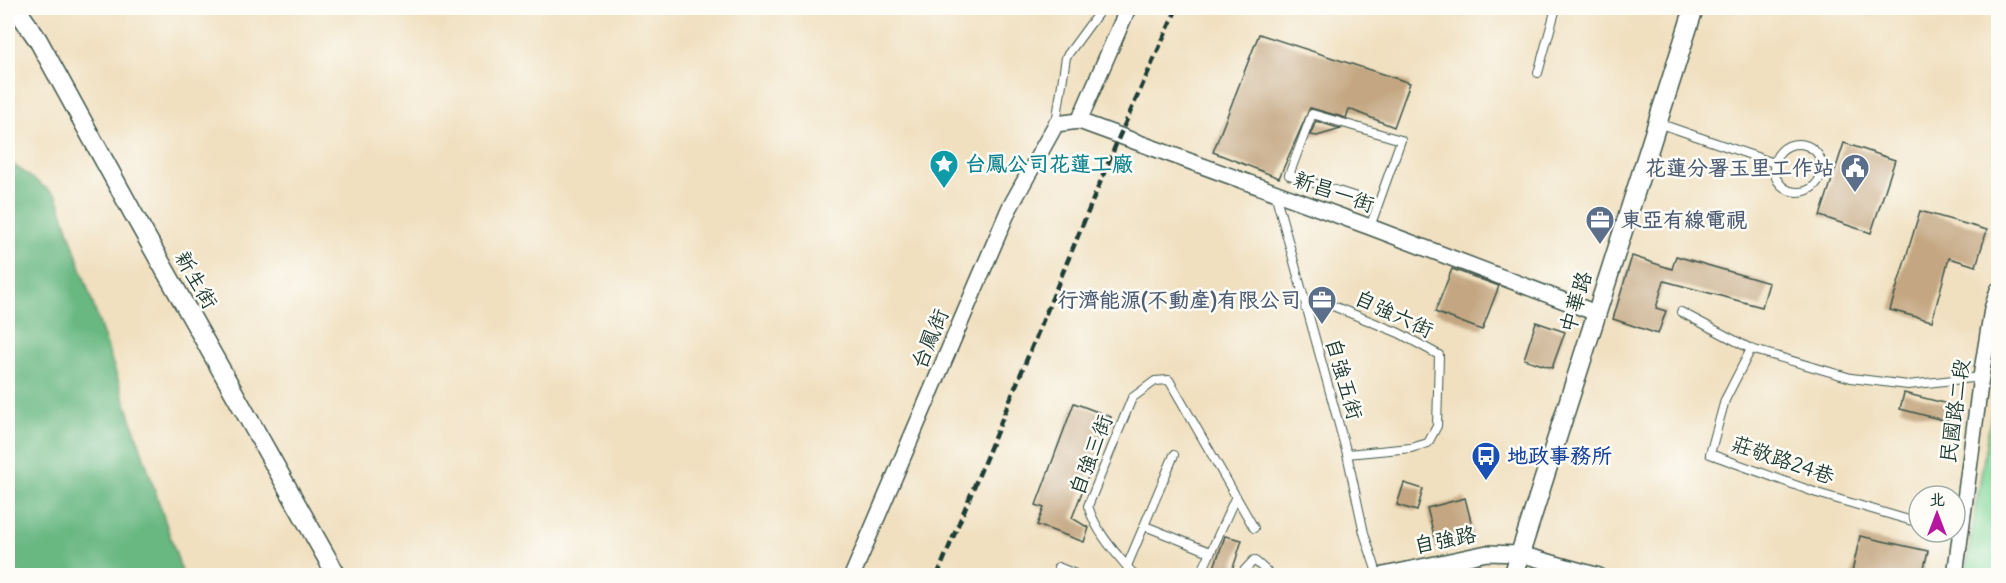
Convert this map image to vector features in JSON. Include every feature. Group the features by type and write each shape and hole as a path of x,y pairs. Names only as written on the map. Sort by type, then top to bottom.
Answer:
{"street":[{"path":"1079,121 1128,8"},
{"name":"中華路","path":"1513,576 1694,8"},
{"name":"新生街","path":"22,11 338,576"},
{"name":"新昌一街","path":"1056,124 1079,121 1370,226 1596,313"},
{"name":"台鳳街","path":"852,576 1009,209 1056,124"},
{"name":"民國路二段","path":"1963,484 1992,309 1998,290"},
{"name":"民國路二段","path":"1955,544 1955,576"},
{"name":"自強路","path":"1378,576 1487,553 1520,555 1599,576"}],"lane":[{"path":"1056,124 1066,57 1102,8"},
{"path":"1538,73 1556,8"},
{"path":"1370,226 1378,204 1401,140 1312,114 1289,175 1378,204"},
{"path":"1656,122 1774,164"},
{"path":"1794,144 1802,144 1816,153 1822,169 1816,184 1809,189 1796,192 1779,183 1774,172 1774,164 1782,150 1794,144"},
{"name":"自強五街","path":"1275,193 1347,454 1364,532 1378,576"},
{"name":"自強六街","path":"1305,308 1333,306 1400,333 1439,355 1437,426 1428,443 1411,448 1347,454"},
{"path":"1681,312 1751,349 1851,378 1908,384 1981,377"},
{"name":"莊敬路24巷","path":"1751,349 1725,400 1710,454 1817,493 1907,519"},
{"name":"自強三街","path":"1135,576 1094,524 1088,506 1132,398 1155,381 1169,380 1236,496"},
{"path":"1127,566 1174,455"},
{"path":"1236,496 1254,528"},
{"path":"1200,576 1236,496"},
{"path":"1145,526 1210,552"},
{"path":"1245,576 1242,573 1254,560 1272,576"},
{"path":"1058,567 1080,576"}],"green space":[{"path":"8,161 57,196 183,575 8,575"},
{"path":"1998,370 1998,575 1965,575 1966,569"}],"building":[{"path":"1259,34 1410,83 1394,127 1349,109 1346,118 1310,108 1279,178 1213,152"},
{"path":"1316,121 1341,129 1317,136 1310,135"},
{"name":"花蓮分署玉里工作站","path":"1844,143 1895,160 1871,233 1820,216"},
{"path":"1920,211 1987,230 1976,266 1949,258 1932,321 1890,310"},
{"path":"1632,256 1672,269 1676,256 1769,283 1762,307 1664,281 1656,308 1666,311 1658,334 1613,319"},
{"path":"1452,269 1499,286 1482,330 1435,312"},
{"path":"1536,322 1565,332 1552,368 1524,359"},
{"path":"1904,393 1952,405 1947,421 1900,409"},
{"path":"1074,403 1111,417 1072,518 1089,528 1084,542 1037,525 1044,508 1036,505"},
{"path":"1404,483 1423,489 1417,511 1397,505"},
{"path":"1465,498 1474,533 1436,543 1427,508"},
{"path":"1225,536 1242,540 1236,559 1230,576 1211,576"},
{"path":"1860,536 1928,551 1922,576 1851,576"}],"railway":[{"path":"937,576 1119,137 1177,8"}],"place":[{"name":"台鳳公司花蓮工廠","path":"944,190"},
{"name":"花蓮分署玉里工作站","path":"1855,194"},
{"name":"東亞有線電視","path":"1600,246"},
{"name":"行濟能源(不動產)有限公司","path":"1322,326"},
{"name":"地政事務所","path":"1486,482"}]}
